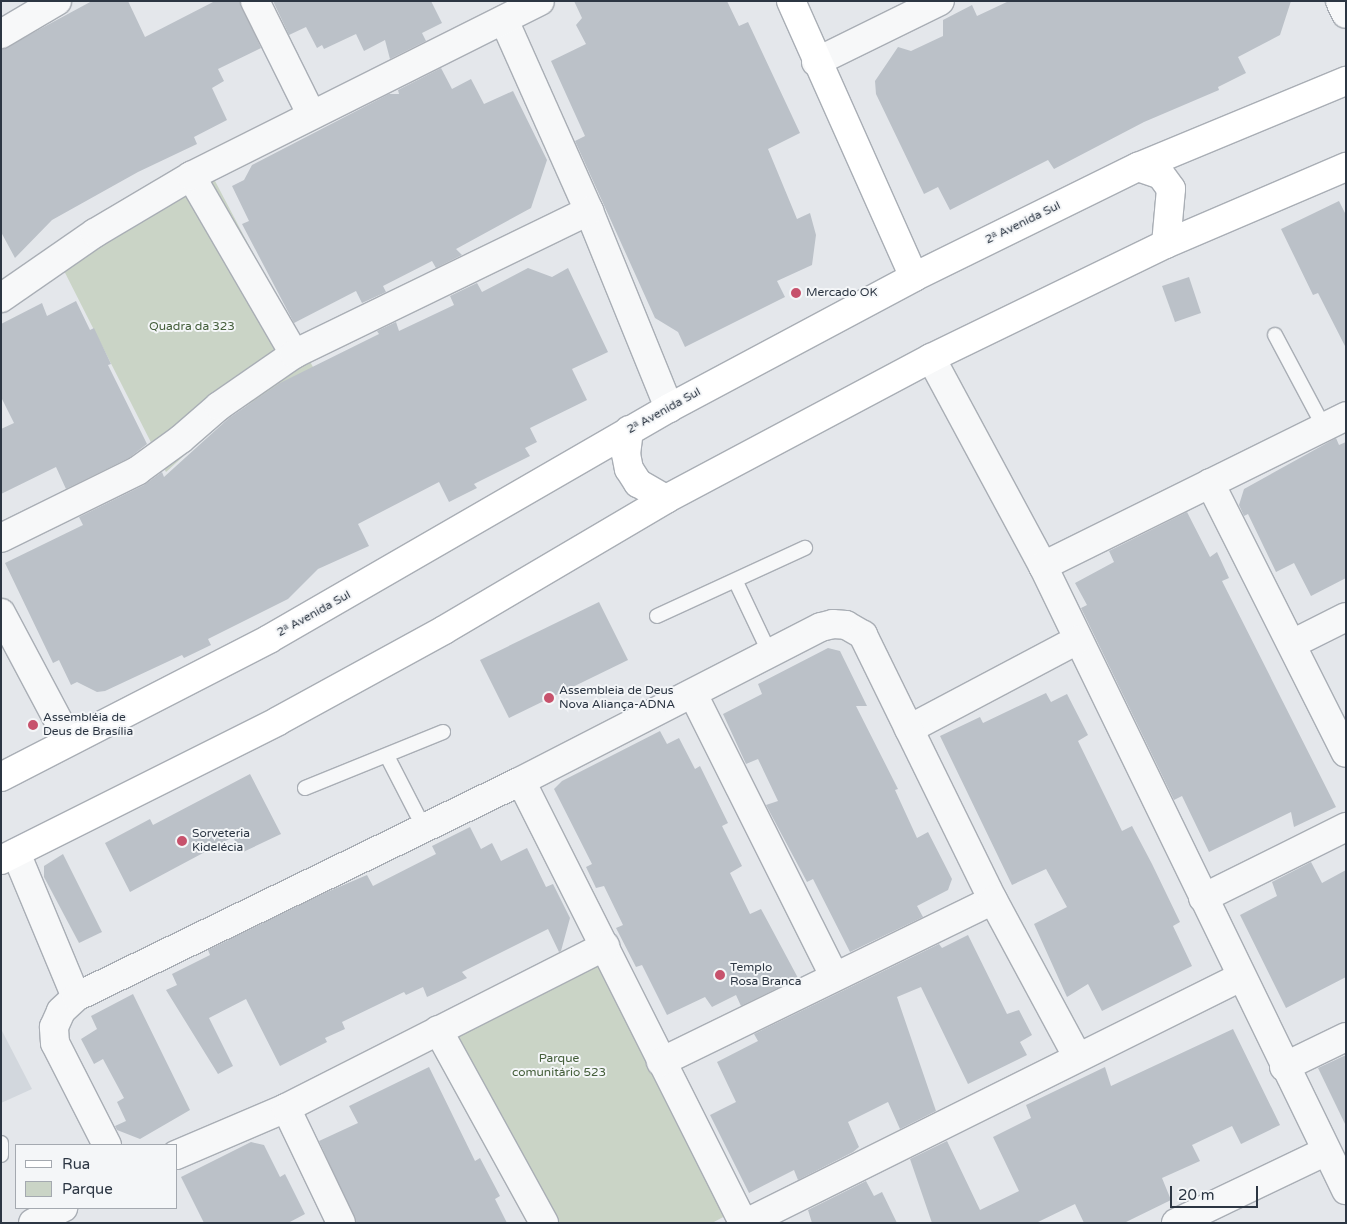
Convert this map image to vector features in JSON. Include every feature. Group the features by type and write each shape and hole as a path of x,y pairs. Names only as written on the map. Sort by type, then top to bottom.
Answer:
{"street":[{"path":"1,34 57,1"},
{"path":"255,1 311,114"},
{"path":"1,298 95,232 191,176 311,114 540,1"},
{"path":"791,1 816,62 914,277"},
{"path":"816,62 940,1"},
{"path":"1340,1 1346,14"},
{"path":"504,20 588,211 669,408"},
{"name":"2ᵃ Avenida Sul","path":"1,777 269,639 629,430 914,277 1138,167 1346,81"},
{"path":"1138,167 1161,175 1171,188 1166,244"},
{"path":"76,997 9,857 287,717 444,630 666,500 931,358 1166,244 1346,167"},
{"path":"191,176 294,354"},
{"path":"1,538 137,471 219,406 294,354 588,211"},
{"path":"931,358 1043,566 1284,1067 1346,1190"},
{"path":"1043,566 1335,422"},
{"path":"629,430 626,454 629,469 638,483 666,500"},
{"path":"1210,483 1346,753"},
{"path":"1,612 69,741"},
{"path":"1292,644 1346,617"},
{"path":"107,1144 54,1043 54,1027 61,1011 76,997 521,781 821,627 846,625 856,629 863,635 993,900 1077,1056"},
{"path":"909,729 1077,640"},
{"path":"693,694 834,976"},
{"path":"521,781 605,946 661,1062 745,1223 1077,1056 1241,977"},
{"path":"1203,898 1346,827"},
{"path":"661,1062 993,900"},
{"path":"178,1154 286,1108 605,946"},
{"path":"438,1030 544,1223"},
{"path":"1284,1067 1346,1037"},
{"path":"286,1108 341,1223"},
{"path":"1176,1223 1326,1151"},
{"path":"33,1223 61,1209"}],"lane":[{"path":"1275,335 1335,422"},
{"path":"657,616 736,582 805,548"},
{"path":"736,582 770,654"},
{"path":"305,788 388,756 443,732"},
{"path":"388,756 424,828"},
{"path":"1,1143 1,1155"}],"shaded area":[{"path":"1,1029 32,1089 1,1103"}],"green space":[{"name":"Quadra da 323","path":"205,162 314,369 229,415 166,472 54,251"},
{"name":"Parque comunitário 523","path":"593,936 727,1215 712,1223 542,1223 437,1017"}],"building":[{"path":"92,1 128,1 145,37 215,1 240,1 261,48 218,69 224,81 212,88 227,120 194,137 197,144 138,172 52,220 15,258 1,232 1,50"},
{"path":"273,1 431,1 442,23 422,33 426,41 390,59 385,40 364,51 356,34 324,49 322,45 317,48 306,27 289,35"},
{"path":"574,1 727,1 739,26 748,22 800,133 768,149 797,219 810,213 816,235 812,265 777,281 785,297 685,347 678,332 655,318 575,141 585,136 551,61 586,44 576,25 582,18"},
{"path":"1009,1 1291,1 1280,35 1238,57 1246,73 1218,87 1219,90 1144,122 1054,169 1048,160 950,210 938,187 924,194 876,94 875,81 898,47 911,51 943,36 943,20 972,5 977,16"},
{"path":"441,68 452,89 471,79 484,104 513,91 547,160 531,208 456,249 462,255 436,268 432,261 383,286 386,292 362,303 356,291 294,323 242,224 249,221 232,186 244,180 252,165 389,94 399,94 398,90"},
{"path":"1339,201 1346,215 1346,348 1318,293 1313,295 1281,229"},
{"path":"528,268 552,277 568,268 608,352 572,369 587,400 530,428 537,442 525,448 530,456 474,484 477,488 449,502 439,482 358,524 369,546 318,569 288,599 208,639 211,645 184,658 182,655 105,691 97,692 77,682 71,685 59,660 53,663 5,563 83,525 79,517 144,485 162,472 164,477 229,418 280,383 379,334 377,331 396,322 399,331 454,305 450,296 477,283 482,292"},
{"path":"1189,277 1201,313 1175,322 1162,286"},
{"path":"76,301 90,330 94,328 111,364 108,365 147,444 129,458 66,489 56,467 1,494 1,429 14,423 1,397 1,324 42,303 47,316"},
{"path":"1336,438 1339,445 1346,442 1346,578 1311,596 1294,563 1276,572 1248,514 1244,516 1239,505 1244,489"},
{"path":"1187,512 1210,557 1217,552 1229,578 1222,581 1336,807 1294,827 1291,812 1209,852 1182,796 1174,800 1081,608 1087,605 1075,583 1114,562 1109,551"},
{"path":"599,602 628,660 509,718 480,660"},
{"path":"828,648 840,651 867,706 856,706 898,789 895,790 917,838 928,832 952,879 948,890 917,906 923,917 850,952 813,879 807,882 766,805 778,801 758,759 746,764 723,714 762,694 758,684"},
{"path":"1046,693 1051,702 1067,694 1088,735 1078,741 1122,831 1132,826 1152,864 1180,922 1173,926 1192,966 1102,1011 1088,984 1067,997 1034,924 1067,907 1046,869 1012,885 940,736 980,717 983,723"},
{"path":"660,731 667,744 679,738 695,769 700,766 728,823 722,826 742,866 730,873 750,914 761,909 798,978 741,1006 736,995 712,1007 705,997 667,1015 642,965 636,967 616,928 623,925 604,886 596,888 586,867 592,864 554,789 562,781"},
{"path":"250,774 281,834 241,853 233,837 130,892 105,843 150,819 153,825"},
{"path":"470,827 481,849 492,843 501,861 527,848 546,887 553,884 570,918 561,951 559,952 548,929 462,972 467,978 427,997 423,987 406,995 404,992 342,1022 345,1029 325,1038 327,1042 280,1066 246,999 209,1018 233,1066 218,1074 166,990 177,985 172,974 210,955 208,950 327,892 367,875 373,886 436,854 432,846"},
{"path":"63,854 102,932 79,943 44,877 44,866"},
{"path":"1311,862 1322,883 1346,870 1346,977 1286,1008 1240,915 1277,896 1272,882"},
{"path":"968,935 1007,1014 1019,1010 1032,1035 1020,1042 1027,1055 968,1084 921,987 897,997 936,1111 900,1129 888,1102 848,1122 859,1147 853,1152 798,1180 794,1170 749,1193 710,1115 736,1102 717,1062 758,1041 754,1034 939,944 942,948"},
{"path":"133,994 190,1110 140,1139 117,1130 115,1126 126,1121 117,1102 124,1098 103,1059 94,1064 81,1039 97,1029 91,1016"},
{"path":"1233,1029 1280,1125 1241,1144 1232,1126 1192,1145 1200,1161 1162,1178 1171,1200 1124,1223 1084,1223 1075,1204 1036,1223 932,1223 910,1159 947,1141 980,1210 1019,1191 993,1137 1031,1118 1026,1105 1105,1067 1111,1086"},
{"path":"1346,1055 1346,1126 1318,1068"},
{"path":"429,1067 475,1161 480,1158 500,1196 495,1199 507,1223 356,1223 319,1141 358,1123 349,1106"},
{"path":"251,1142 264,1145 280,1177 285,1174 305,1214 288,1223 204,1223 181,1177"},
{"path":"866,1181 874,1196 882,1192 897,1223 812,1223 808,1210"}],"place":[{"name":"Mercado OK","path":"796,293"},
{"name":"Assembleia de Deus Nova Aliança-ADNA","path":"549,698"},
{"name":"Assembléia de Deus de Brasília","path":"33,725"},
{"name":"Sorveteria Kidelécia","path":"182,841"},
{"name":"Templo Rosa Branca","path":"720,975"}]}
